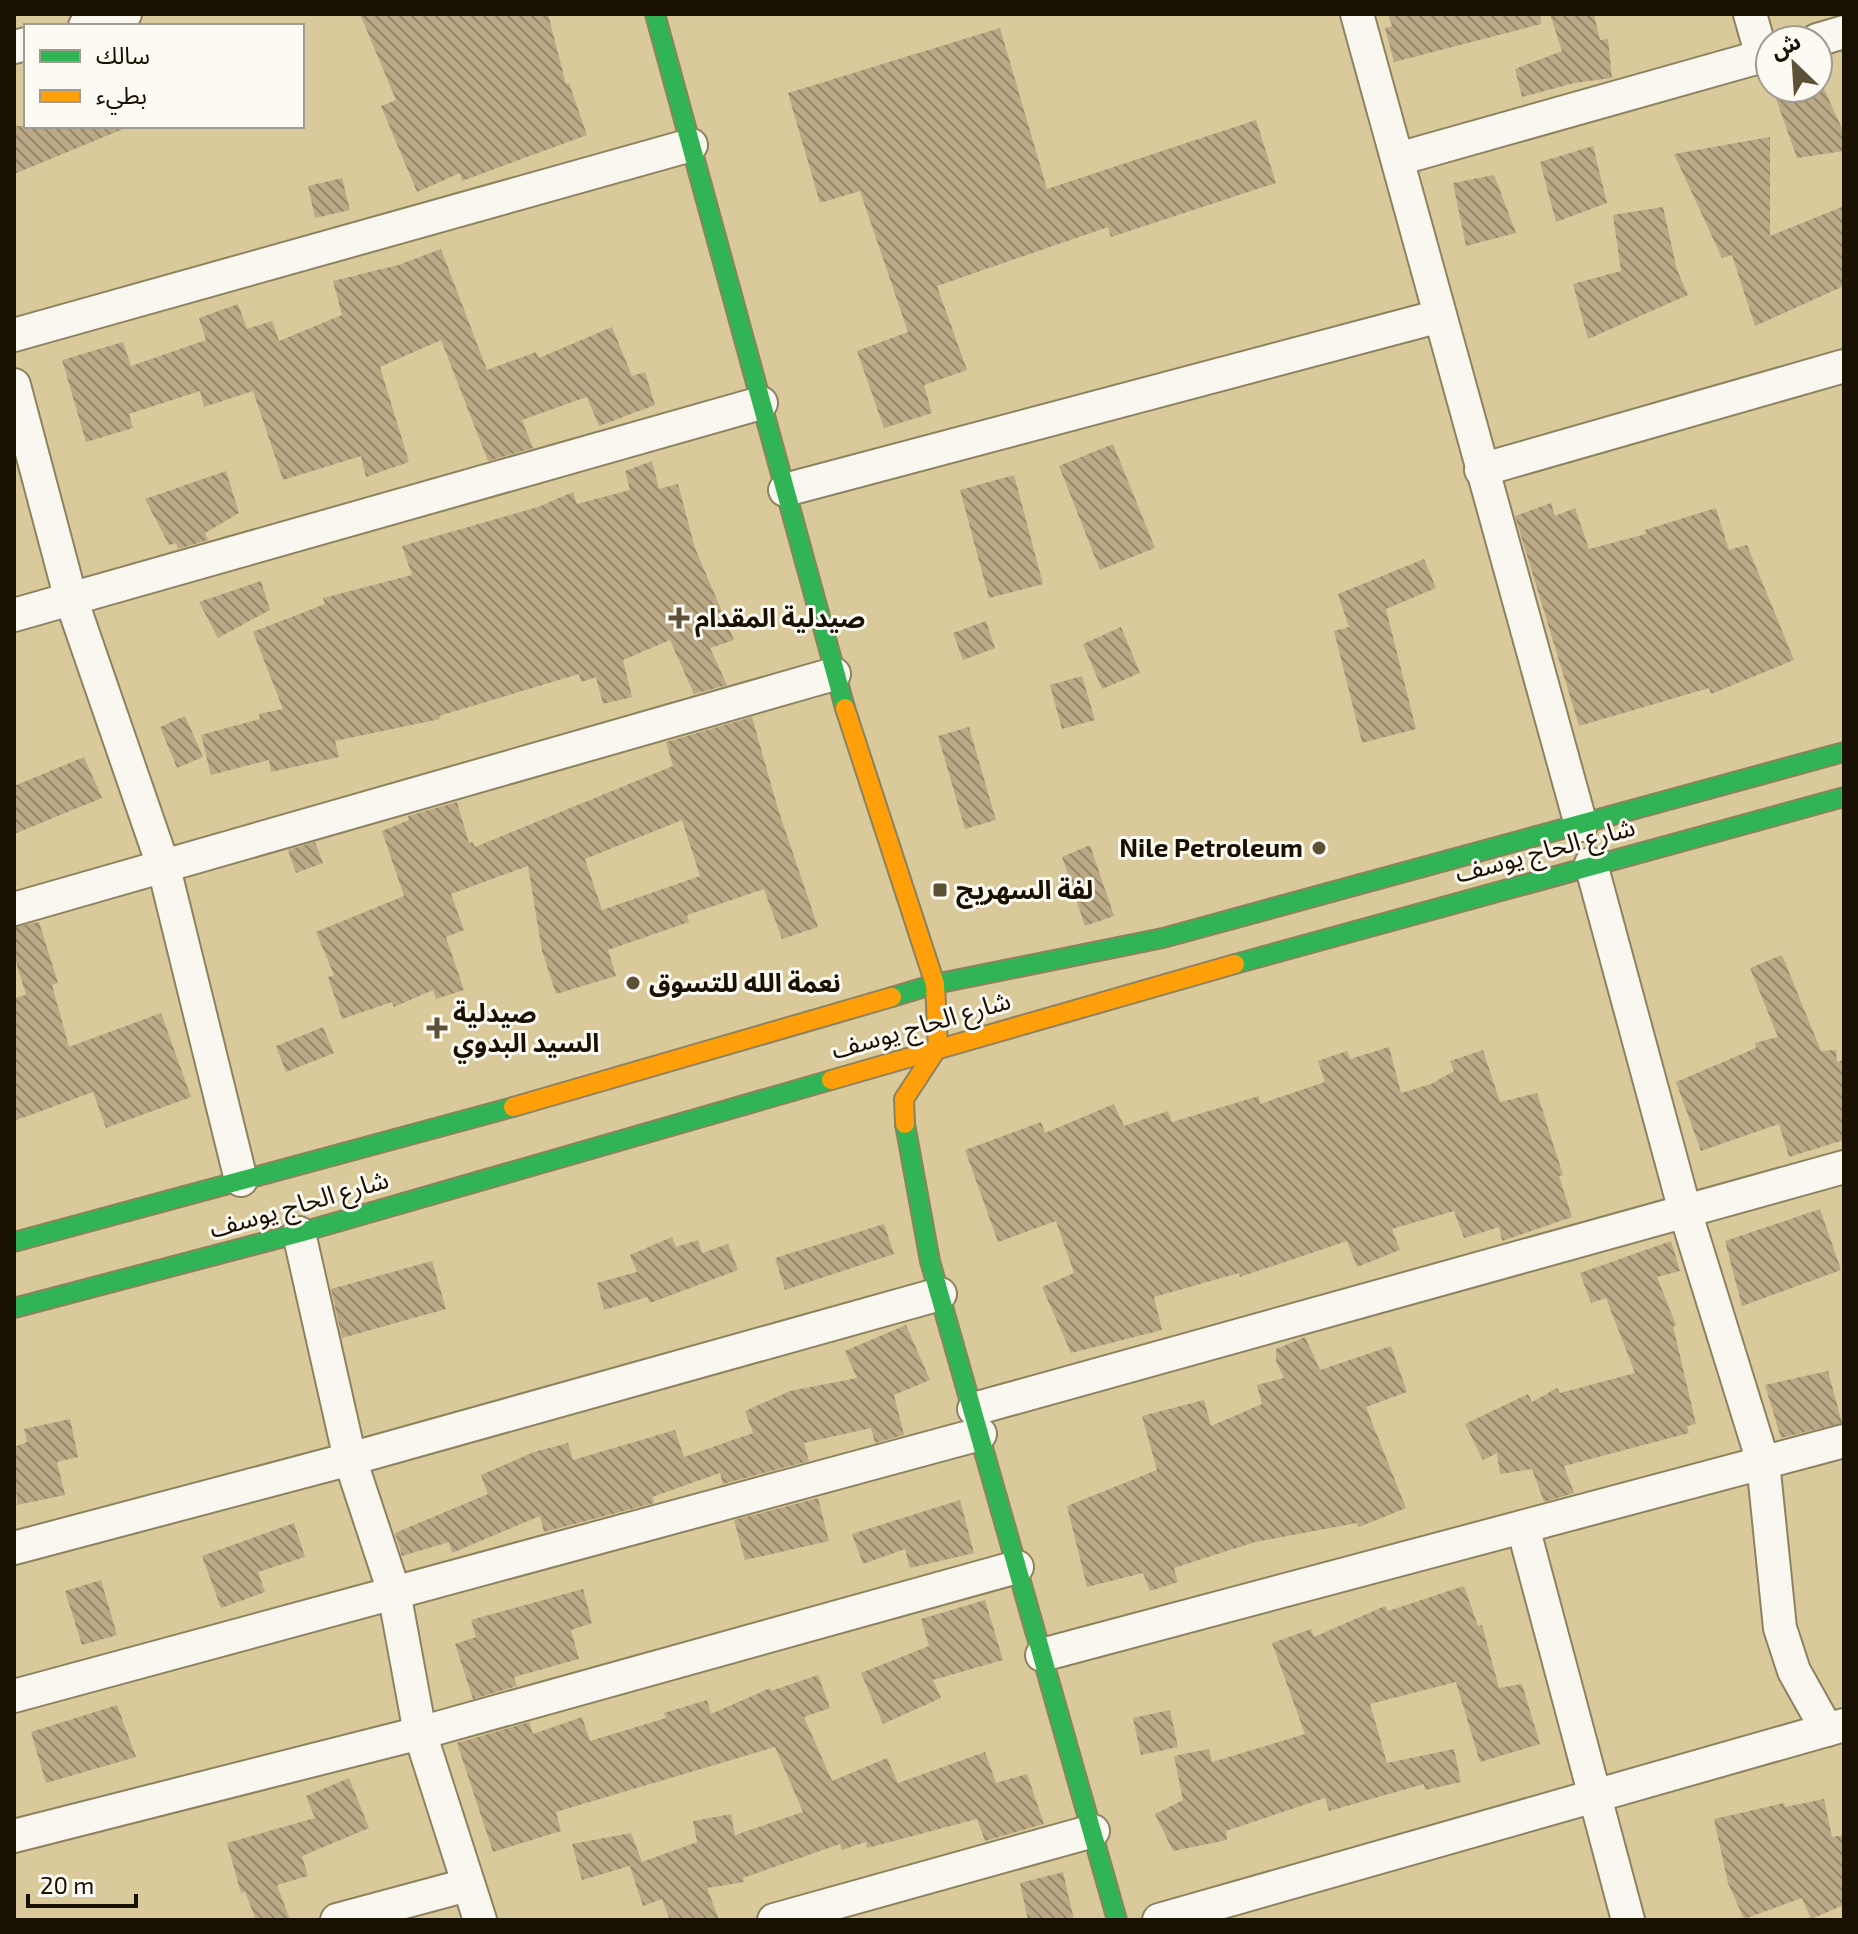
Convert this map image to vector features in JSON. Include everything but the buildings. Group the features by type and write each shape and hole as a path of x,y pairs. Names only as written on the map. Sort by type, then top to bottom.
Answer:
{"main road":[{"path":"655,14 834,674 935,984 938,1047 904,1099 905,1136 940,1294 1117,1920"},
{"name":"شارع الحاج يوسف","path":"14,1242 535,1101 935,984 1163,938 1844,752"},
{"name":"شارع الحاج يوسف","path":"14,1308 299,1233 938,1047 1591,864 1844,797"}],"street":[{"path":"92,24 125,14"},
{"path":"1357,14 1581,825"},
{"path":"1398,159 1754,58"},
{"path":"14,335 691,145"},
{"path":"785,490 1440,316"},
{"path":"1481,470 1844,366"},
{"path":"14,385 70,596 164,868 241,1180"},
{"path":"14,615 70,596 761,403"},
{"path":"14,909 834,674"},
{"path":"1159,1920 1835,1728 1794,1671 1780,1628 1763,1462 1685,1211 1591,864"},
{"path":"14,1696 394,1592 1685,1211 1844,1167"},
{"path":"299,1233 350,1459 394,1592 420,1733 480,1920"},
{"path":"14,1548 350,1459 940,1294"},
{"path":"1042,1655 1844,1441"},
{"path":"1523,1527 1628,1920"},
{"path":"14,1836 420,1733 1017,1567"},
{"path":"774,1920 1093,1831"},
{"path":"337,1920 467,1885"}],"traffic: fast":[{"path":"655,14 845,708"},
{"path":"892,997 935,984 1163,938 1844,752"},
{"path":"1235,964 1844,797"},
{"path":"14,1308 299,1233 831,1080"},
{"path":"14,1242 513,1107"},
{"path":"905,1124 930,1261 1117,1920"}],"traffic: slow":[{"path":"845,708 935,984 938,1047 904,1099 905,1124"},
{"path":"831,1080 1235,964"},
{"path":"513,1107 892,997"}],"place":[{"name":"صيدلية المقدام","path":"679,618"},
{"name":"Nile Petroleum","path":"1319,848"},
{"name":"لفة السهريج","path":"940,890"},
{"name":"نعمة الله للتسوق","path":"633,983"},
{"name":"صيدلية السيد البدوي","path":"437,1028"}]}
